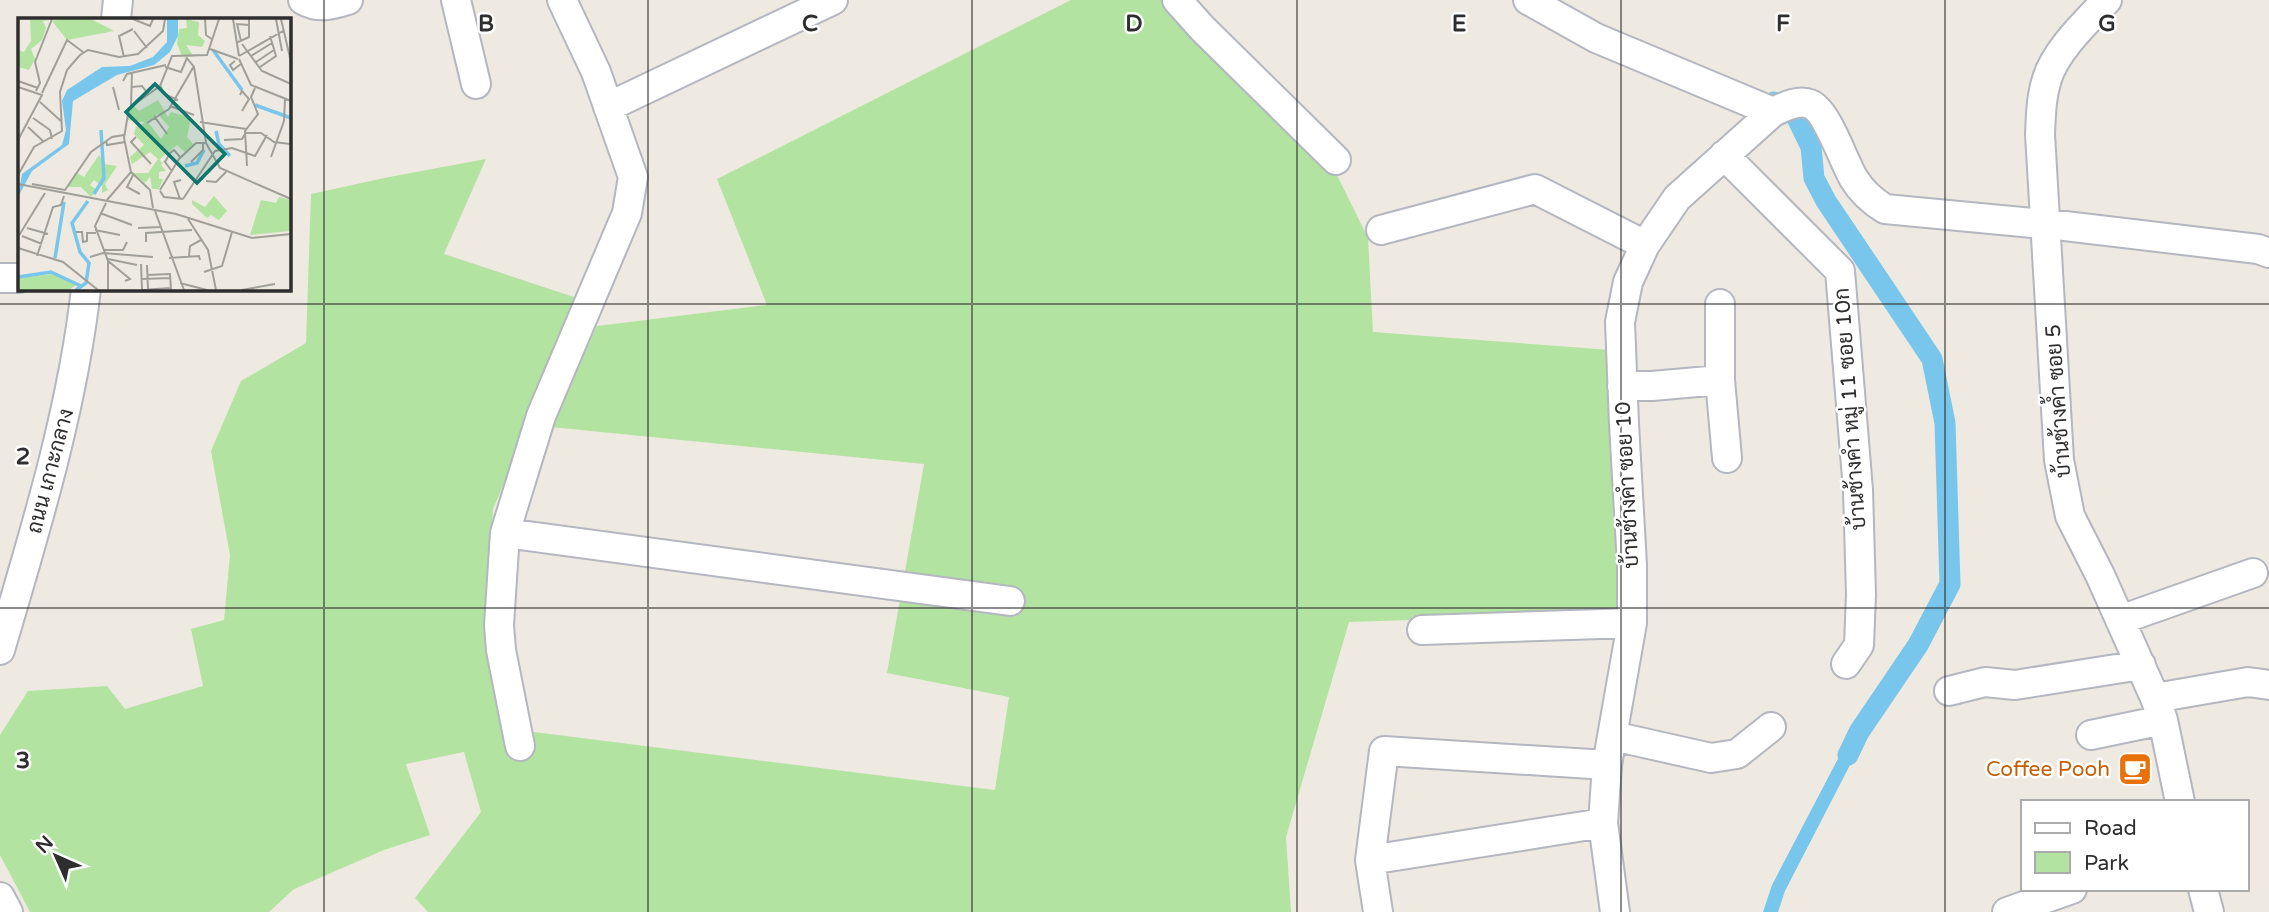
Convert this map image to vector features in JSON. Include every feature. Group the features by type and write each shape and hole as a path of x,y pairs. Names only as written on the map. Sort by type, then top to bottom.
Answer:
{"street":[{"path":"116,18 118,0"},
{"path":"303,0 313,6 327,6 348,0"},
{"path":"456,0 476,84"},
{"path":"520,746 501,650 499,625 505,534 541,416 627,213 633,177 596,72 562,0"},
{"path":"608,107 833,0"},
{"path":"1177,0 1336,160"},
{"path":"1528,0 1596,38 1782,108 1805,103 1816,107 1863,192 1885,209 2258,249 2269,253"},
{"name":"บ้านช้างค้ำ ซอย 5","path":"2107,0 2059,56 2047,76 2042,102 2040,134 2059,460 2070,516 2159,709 2180,800"},
{"name":"บ้านช้างคำ ซอย 10","path":"1615,912 1603,823 1607,765 1632,623 1632,565 1620,322 1628,282 1645,245 1677,198 1782,108"},
{"name":"บ้านช้างคำ หมู่ 11 ซอย 10ก","path":"1724,155 1840,271 1858,491 1861,595 1860,645 1846,664"},
{"path":"1381,230 1535,189 1645,245"},
{"path":"0,278 18,278"},
{"name":"ถนน เกาะกลาง","path":"0,649 28,556 68,399 86,290"},
{"path":"1720,304 1720,380 1727,458"},
{"path":"1622,386 1720,380"},
{"path":"505,534 1010,601"},
{"path":"2120,620 2253,573"},
{"path":"1422,630 1632,623"},
{"path":"1949,691 1985,682 2015,685 2141,665"},
{"path":"2091,735 2159,709 2248,682 2269,685"},
{"path":"1613,736 1711,758 1737,754 1772,727"},
{"path":"1378,912 1370,860 1384,751 1607,765"},
{"path":"1370,860 1603,823"},
{"path":"2007,912 2066,891"},
{"path":"2204,891 2209,912"},
{"path":"0,898 8,912"}],"green space":[{"path":"1071,0 1164,0 1335,171 1368,238 1373,332 1611,350 1622,613 1349,622 1286,837 1291,912 428,912 415,898 481,812 464,752 406,764 430,835 384,850 294,889 269,912 30,912 0,855 0,735 28,691 107,686 125,709 203,686 191,629 224,620 230,555 211,451 241,381 306,343 311,194 486,159 444,254 583,300 493,509 487,634 510,729 995,790 1009,697 887,673 924,464 551,427 597,326 767,305 717,179"}],"water":[{"path":"1854,728 1866,734 1785,891 1778,912 1763,912 1772,885"}],"waterway":[{"path":"1774,102 1796,116 1811,147 1814,178 1826,201 1932,359 1945,423 1950,584 1918,645 1859,732 1848,755"}],"place":[{"name":"Coffee Pooh","path":"2135,769"}]}
